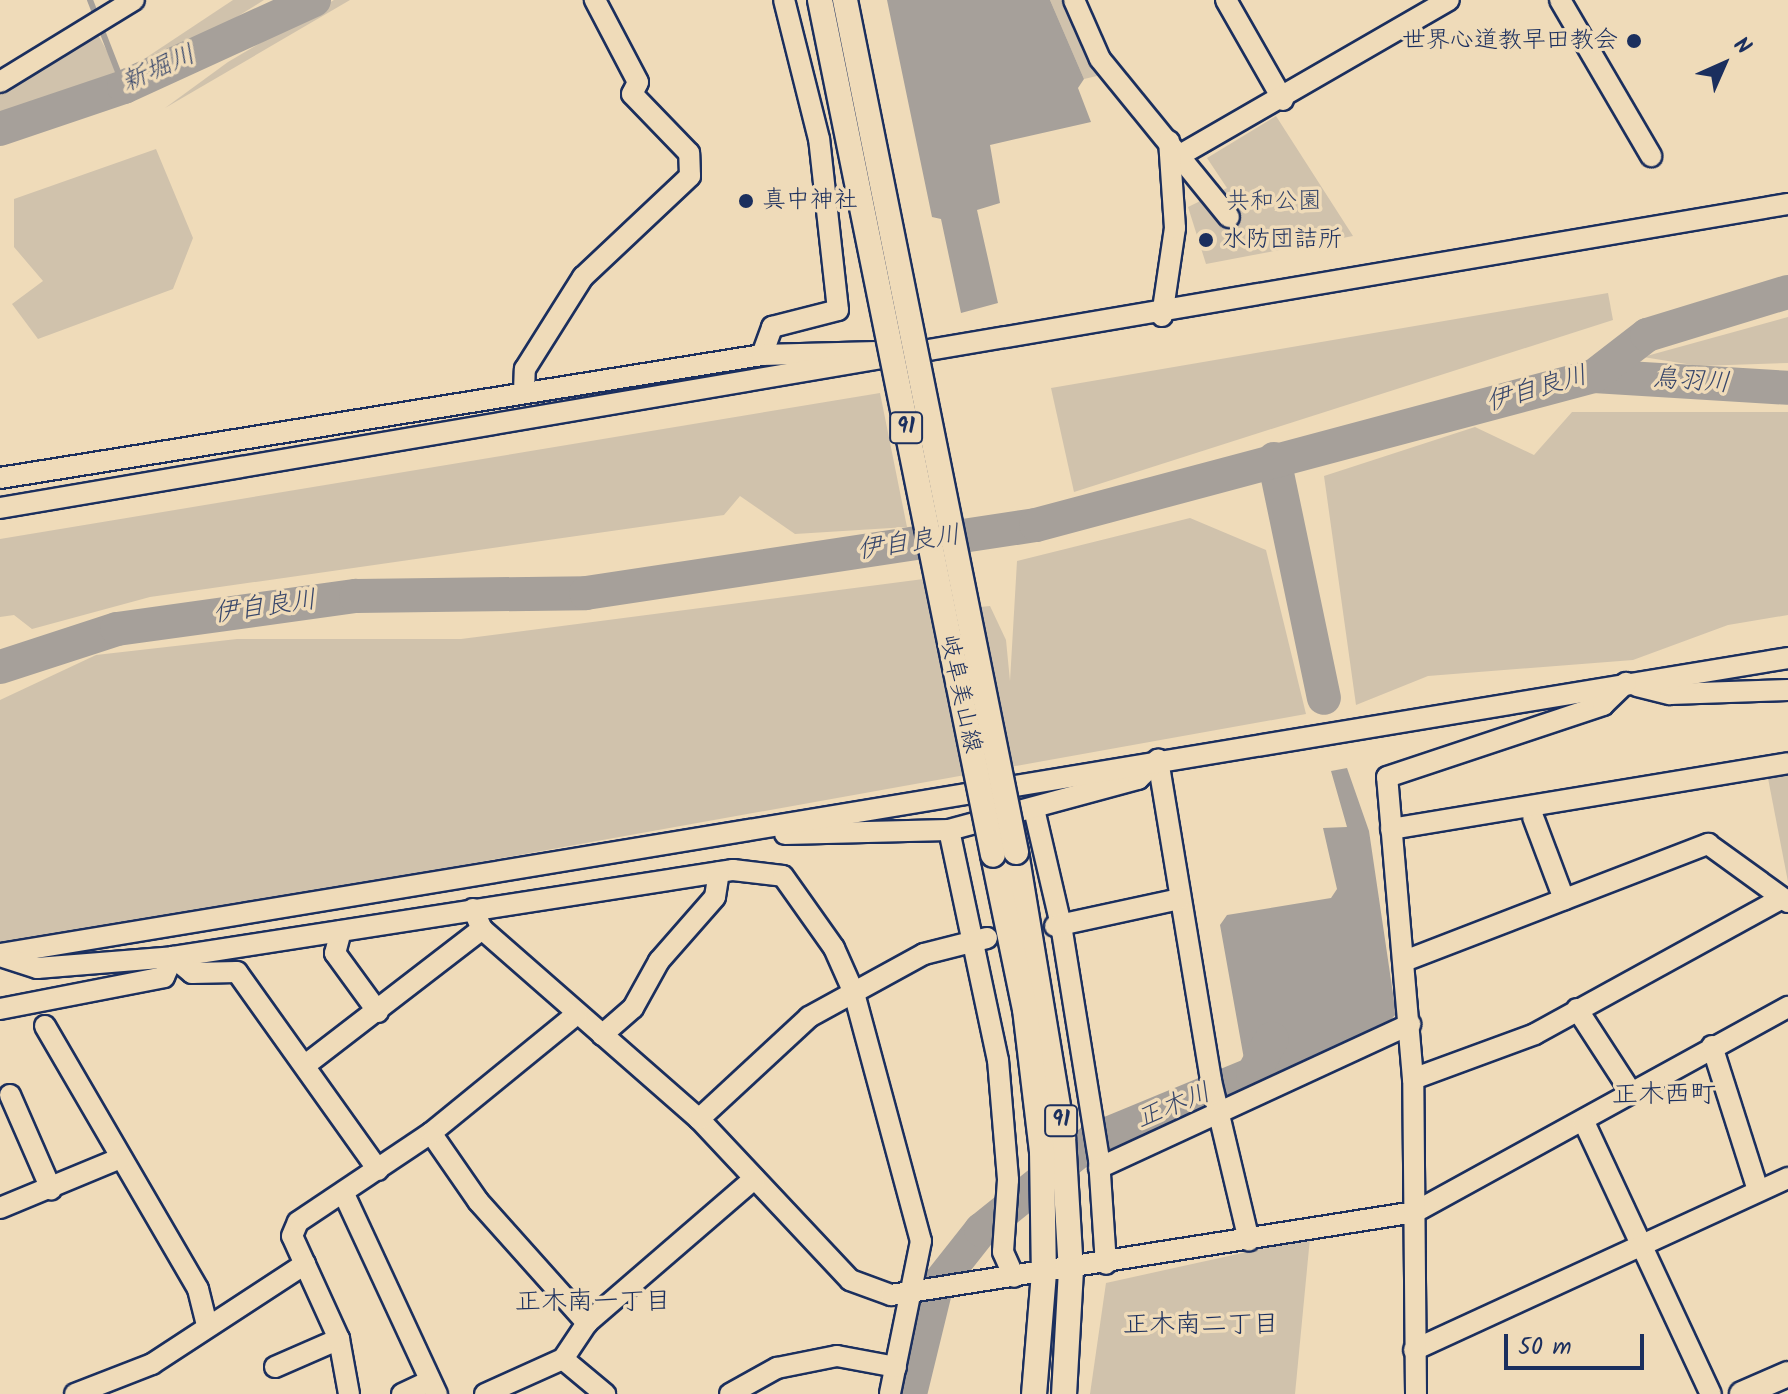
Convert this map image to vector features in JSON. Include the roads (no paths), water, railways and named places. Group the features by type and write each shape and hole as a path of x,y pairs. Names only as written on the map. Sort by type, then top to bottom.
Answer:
{"main road":[{"name":"岐阜美山線","path":"820,0 1005,854 1056,1060 1071,1270 1064,1394"},
{"name":"岐阜美山線","path":"845,0 1005,854 1034,1076 1044,1273 1034,1394"},
{"path":"1742,1394 1788,1374"}],"street":[{"path":"0,82 111,4 134,0"},
{"path":"524,392 525,369 583,277 690,176 689,153 632,94 638,82 595,0"},
{"path":"762,355 772,327 838,310 819,139 784,0"},
{"path":"1074,0 1100,59 1176,147 1229,217"},
{"path":"1226,0 1283,100"},
{"path":"1176,147 1283,100 1449,0"},
{"path":"1560,0 1651,156"},
{"path":"1162,316 1175,228 1176,147"},
{"path":"0,508 1162,316 1788,204"},
{"path":"0,478 762,355 877,352"},
{"path":"0,955 758,830 1158,760 1788,658"},
{"path":"1626,683 1670,694 1788,690"},
{"path":"1416,1394 1413,1079 1407,960 1387,777 1403,766 1603,705 1626,683"},
{"path":"758,830 884,836 949,830 1138,779 1158,760"},
{"path":"1158,760 1211,1081 1220,1108 1249,1241"},
{"path":"1391,829 1788,763"},
{"path":"1034,809 1058,925 1099,1164 1106,1264"},
{"path":"1533,817 1564,899"},
{"path":"949,830 980,940 998,1060 1008,1180 1003,1252 1014,1277"},
{"path":"1407,960 1708,844 1785,900 1535,1034 1413,1079"},
{"path":"0,955 37,968 173,957 719,872 783,876 834,948 854,993 921,1241 904,1294 890,1394"},
{"path":"602,1035 633,1008 659,961 715,897 719,872"},
{"path":"1058,925 1180,899"},
{"path":"473,909 482,929 699,1119 850,1280 904,1294 1071,1270 1415,1212 1584,1122 1712,1046 1788,1007"},
{"path":"308,1063 482,929"},
{"path":"341,931 335,953 378,1012"},
{"path":"699,1119 761,1056 854,993 924,954 980,940"},
{"path":"0,1009 164,977 173,957"},
{"path":"173,957 192,973 237,972 308,1063 378,1170"},
{"path":"1577,1009 1631,1092"},
{"path":"349,1394 339,1339 292,1236 298,1222 431,1133 577,1014"},
{"path":"1099,1164 1410,1024"},
{"path":"45,1026 198,1289 207,1325"},
{"path":"1712,1046 1758,1190"},
{"path":"10,1095 51,1189"},
{"path":"1584,1122 1711,1394"},
{"path":"431,1133 478,1201 587,1323"},
{"path":"1,1205 51,1189 121,1158"},
{"path":"1414,1350 1788,1178"},
{"path":"485,1394 563,1359 587,1323 754,1179"},
{"path":"344,1194 434,1387 402,1394"},
{"path":"75,1394 152,1364 207,1325 305,1264"},
{"path":"275,1367 339,1339"},
{"path":"730,1394 777,1368 837,1356 896,1367"},
{"path":"563,1359 605,1394"}],"waterway":[{"path":"90,0 124,87"},
{"name":"新堀川","path":"0,129 124,87 314,0"},
{"name":"伊自良川","path":"0,667 117,629 356,596 586,593 1036,525 1594,376 1647,335 1788,292"},
{"name":"鳥羽川","path":"1594,376 1788,388"},
{"name":"正木川","path":"1274,459 1324,698"},
{"name":"正木川","path":"910,1394 936,1287 981,1230 1093,1140 1253,1074 1272,1039"}],"place":[{"name":"世界心道教早田教会","path":"1634,41"},
{"name":"真中神社","path":"746,201"},
{"name":"水防団詰所","path":"1206,240"}],"district":[{"name":"正木西町","path":"1664,1096"},
{"name":"正木南一丁目","path":"593,1303"},
{"name":"正木南二丁目","path":"1201,1326"}],"park label":[{"name":"共和公園","path":"1274,202"}]}
